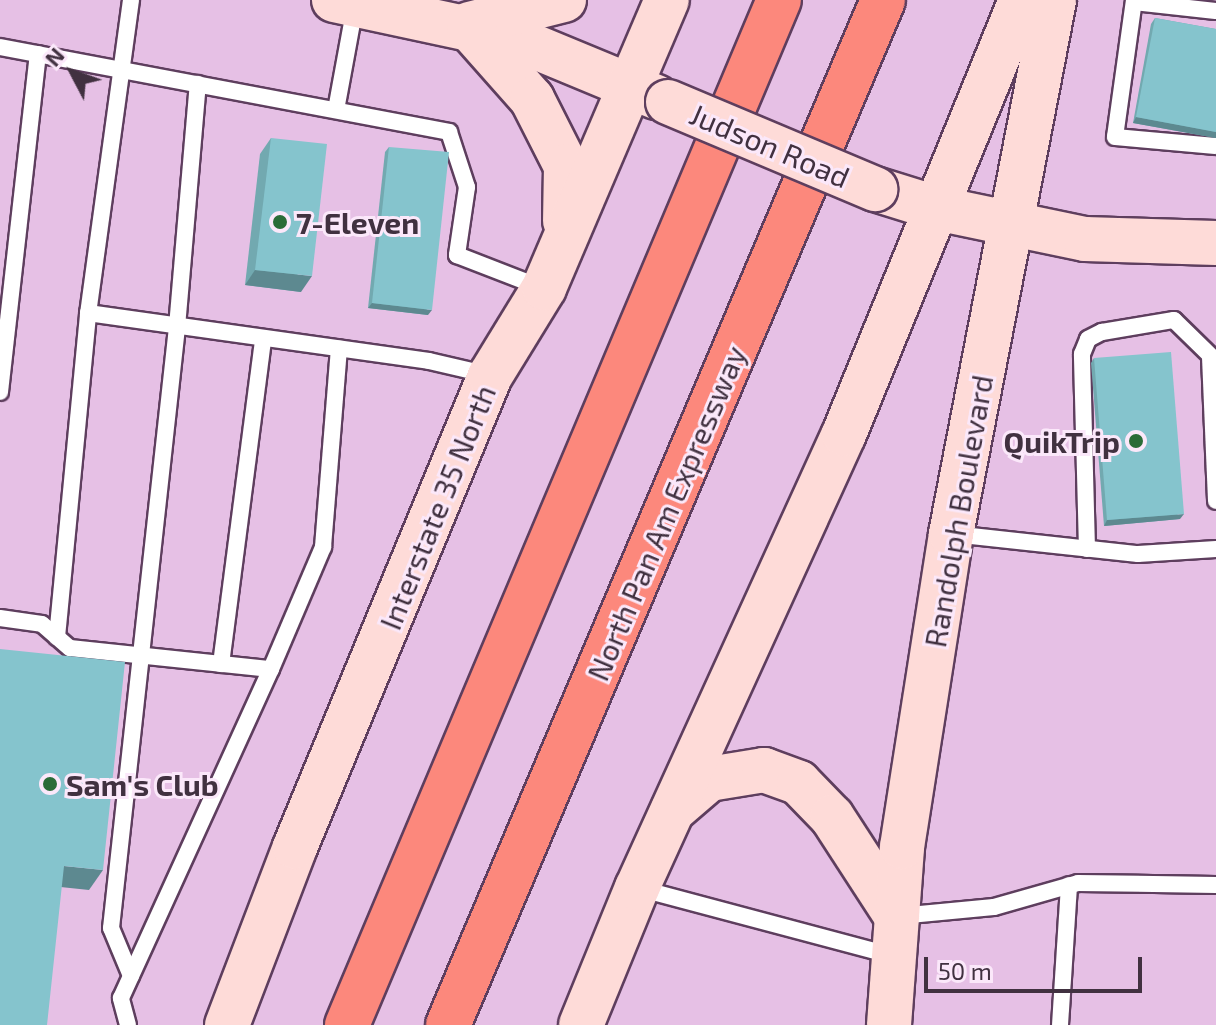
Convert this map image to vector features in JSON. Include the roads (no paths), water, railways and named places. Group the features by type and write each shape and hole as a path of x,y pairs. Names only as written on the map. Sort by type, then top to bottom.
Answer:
{"highway":[{"path":"347,1025 779,0"},
{"name":"North Pan Am Expressway","path":"448,1025 883,0"}],"main road":[{"path":"564,0 464,27 532,99 566,166 564,242"},
{"name":"Interstate 35 North","path":"227,1025 295,847 490,376 544,288 564,242 649,94 667,0"},
{"path":"581,1025 637,888 844,434 1021,0"},
{"name":"Randolph Boulevard","path":"889,1025 902,847 951,534 1054,0"},
{"name":"Judson Road","path":"344,2 516,39 875,189 936,208 1085,239 1216,243"},
{"path":"671,812 709,779 764,770 799,783 832,817 896,936"}],"lane":[{"path":"57,637 88,313 131,0"},
{"path":"1216,11 1134,1 1115,137 1195,136 1216,146"},
{"path":"336,110 344,2"},
{"path":"0,47 449,132 467,187 457,255 544,288"},
{"path":"0,392 38,54"},
{"path":"131,976 111,928 177,327 198,84"},
{"path":"88,313 339,349 490,376"},
{"path":"1087,549 1082,354 1088,339 1102,332 1174,320 1213,359 1216,501"},
{"path":"221,664 263,339"},
{"path":"128,1025 121,998 271,669 323,547 339,349"},
{"path":"951,534 1138,554 1216,549"},
{"path":"0,618 42,624 70,648 271,669"},
{"path":"1060,1025 1069,885"},
{"path":"637,888 896,936 1069,885 1216,885"}],"place":[{"name":"7-Eleven","path":"280,222"},
{"name":"QuikTrip","path":"1136,441"},
{"name":"Sam's Club","path":"50,784"}]}
